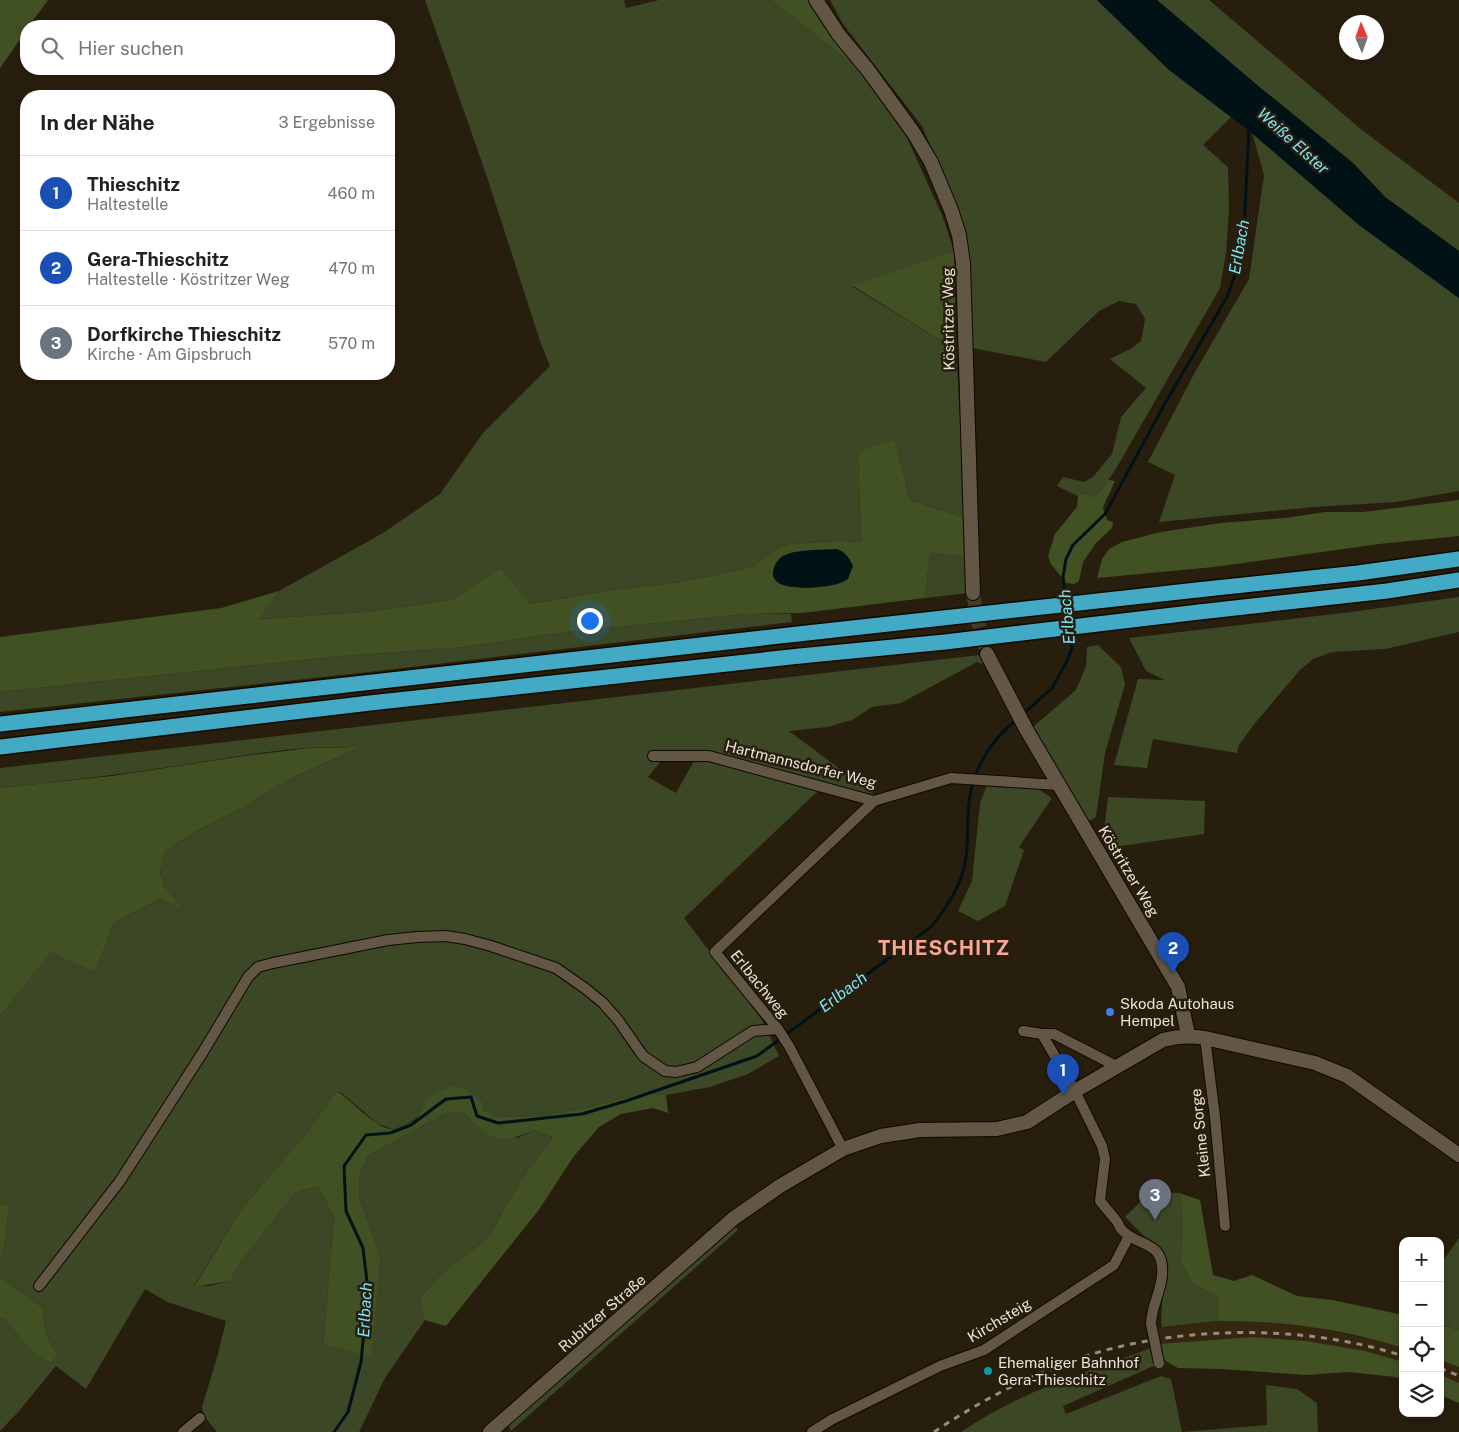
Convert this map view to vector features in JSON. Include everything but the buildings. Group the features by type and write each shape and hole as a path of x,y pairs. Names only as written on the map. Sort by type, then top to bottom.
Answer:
{"highway":[{"path":"0,724 1358,572 1459,559"},
{"path":"0,747 800,656 945,642 1387,591 1459,580"}],"main road":[{"name":"Köstritzer Weg","path":"816,0 839,35 868,70 913,132 931,162 959,235 963,263 973,593"},
{"name":"Köstritzer Weg","path":"987,654 1012,704 1058,785 1178,986 1188,1035"},
{"path":"1188,1035 1315,1063 1347,1076 1459,1155"},
{"name":"Rubitzer Straße","path":"490,1432 734,1218 780,1186 843,1149 881,1136 920,1130 997,1129 1027,1122 1075,1091 1163,1040 1188,1035"}],"street":[{"name":"Hartmannsdorfer Weg","path":"653,756 709,756 874,801 951,778 1058,785"},
{"name":"Erlbachweg","path":"843,1149 789,1046 715,952 874,801"},
{"path":"39,1286 120,1181 174,1098 248,977 258,967 273,962 388,940 446,936 491,946 556,968 603,1003 618,1020 643,1056 665,1071 676,1072 697,1067 753,1031 779,1032"},
{"path":"1023,1031 1054,1034 1118,1067"},
{"path":"1042,1034 1075,1091 1102,1146 1105,1159 1100,1201 1121,1229 1129,1236 1152,1246 1161,1259 1162,1274 1151,1314 1151,1324 1159,1363"},
{"name":"Kleine Sorge","path":"1205,1038 1225,1226"},
{"name":"Kirchsteig","path":"812,1432 940,1366 984,1350 1114,1265 1129,1236"},
{"path":"183,1432 200,1418"}],"shaded area":[{"path":"1252,1320 1313,1327 1387,1343 1399,1347 1399,1361 1365,1351 1306,1341 1253,1337 1158,1344 1155,1327 1217,1321"},
{"path":"1444,1361 1459,1367 1459,1383 1444,1377"}],"green space":[{"path":"0,0 48,0 33,20 20,20 20,40 0,68"},
{"path":"425,0 624,0 626,8 659,0 771,0 863,72 903,129 942,215 954,251 853,287 956,350 966,518 910,500 895,439 858,453 861,542 839,541 790,544 778,548 752,567 681,582 613,590 529,604 500,568 451,600 365,612 258,619 279,591 383,533 440,494 483,433 550,366 541,344 485,171"},
{"path":"771,0 811,0 863,72"},
{"path":"830,0 1097,0 1169,69 1231,117 1203,145 1228,167 1229,210 1226,252 1220,288 1117,467 1101,491 1093,497 1083,493 1078,496 1057,486 1063,477 1084,482 1093,477 1112,454 1121,417 1146,388 1110,359 1132,348 1141,341 1145,319 1136,304 1119,301 1099,311 1046,362 972,348 958,211 922,126 843,24"},
{"path":"1157,0 1209,0 1362,130 1459,203 1459,251 1385,197 1353,163"},
{"path":"1252,133 1359,225 1459,298 1459,491 1396,502 1314,507 1159,522 1175,475 1148,462 1194,374 1249,279 1264,175"},
{"path":"954,251 956,350 853,286"},
{"path":"895,439 910,500 966,518 966,557 930,553 925,598 802,613 744,614 560,633 464,647 331,657 0,692 0,637 221,608 279,591 259,619 365,612 451,600 500,568 530,604 613,590 681,582 752,567 778,548 790,544 839,541 861,542 858,452"},
{"path":"1108,480 1115,481 1103,507 1107,520 1113,522 1112,528 1096,543 1083,562 1079,581 1074,584 1066,583 1051,564 1048,556 1055,534 1077,507 1078,496 1083,493 1093,497 1101,491"},
{"path":"1459,500 1459,536 1379,544 1214,567 1097,578 1102,559 1109,549 1122,542 1161,532 1221,523 1285,518 1325,512 1363,512"},
{"path":"930,553 966,557 969,593 925,598"},
{"path":"1459,597 1459,632 1385,649 1332,652 1313,659 1300,670 1255,723 1239,745 1237,753 1153,739 1147,768 1114,765 1138,679 1165,680 1146,671 1129,638 1351,612"},
{"path":"744,614 791,614 792,622 369,672 0,712 0,692 331,657 464,647 560,633"},
{"path":"1098,645 1121,667 1125,684 1105,753 1096,817 1089,821 1033,727 1076,690 1086,666 1087,647"},
{"path":"980,655 983,664 977,662 901,703 872,707 852,720 827,727 789,731 875,795 709,754 662,760 648,777 676,793 694,761 709,761 818,791 684,918 762,1020 779,1056 748,1074 710,1087 666,1095 641,1093 586,1108 540,1116 497,1117 483,1111 422,1113 409,1123 393,1129 378,1124 343,1094 336,1091 312,1126 240,1211 194,1286 209,1286 230,1281 240,1263 295,1193 318,1186 334,1217 323,1344 370,1356 381,1257 359,1197 360,1174 368,1156 446,1113 462,1112 472,1121 517,1138 534,1130 553,1137 530,1167 507,1203 490,1236 438,1277 419,1300 425,1320 385,1378 359,1432 217,1432 204,1416 202,1407 226,1321 167,1302 145,1289 86,1389 56,1366 0,1431 0,1319 4,1318 18,1335 58,1353 48,1337 43,1308 0,1277 0,1263 4,1248 9,1205 0,1203 0,1016 51,951 95,972 114,923 160,899 182,908 165,887 160,870 165,851 191,834 238,810 296,776 359,748 317,747 274,751 142,771 0,788 0,768"},
{"path":"361,747 296,776 238,810 191,834 165,851 160,871 165,887 183,909 160,899 114,923 95,972 51,952 0,1016 0,788 112,776 310,748"},
{"path":"987,784 1035,787 1052,798 1019,847 1024,850 1005,906 978,921 958,911 972,881 980,804"},
{"path":"1108,797 1205,801 1204,834 1107,848 1103,840"},
{"path":"453,1086 466,1090 482,1102 484,1111 497,1117 540,1116 586,1108 641,1093 666,1095 668,1113 653,1108 621,1114 599,1127 574,1156 538,1211 446,1326 425,1320 419,1300 438,1277 490,1236 507,1203 530,1167 553,1137 534,1130 501,1139 487,1133 462,1112 446,1113 368,1156 360,1174 359,1197 381,1257 371,1357 323,1344 334,1217 318,1186 295,1193 240,1263 230,1281 194,1287 240,1211 312,1126 336,1091 372,1120 387,1128 394,1129 417,1118 426,1099"},
{"path":"1150,1192 1179,1193 1182,1209 1181,1263 1193,1284 1219,1298 1217,1321 1162,1327 1164,1271 1154,1246 1125,1217"},
{"path":"1179,1193 1200,1200 1213,1275 1234,1281 1252,1275 1297,1296 1332,1300 1399,1314 1399,1347 1311,1327 1264,1322 1217,1321 1219,1298 1193,1284 1181,1263 1182,1209"},
{"path":"0,1203 9,1205 4,1248 0,1263"},
{"path":"729,1215 738,1230 511,1431 503,1413"},
{"path":"1459,1238 1459,1330 1444,1326 1444,1259"},
{"path":"0,1277 43,1308 45,1326 50,1343 58,1353 52,1362 45,1360 32,1350 4,1318 0,1319"},
{"path":"1444,1326 1459,1330 1459,1367 1444,1361"},
{"path":"1253,1337 1306,1341 1365,1351 1399,1361 1399,1378 1348,1372 1306,1375 1178,1368 1162,1359 1158,1344"},
{"path":"1151,1348 1158,1364 1063,1406 1066,1414 1161,1376 1171,1379 1182,1432 961,1432 1006,1405 1029,1394"},
{"path":"1444,1377 1459,1383 1459,1403 1444,1397"},
{"path":"1266,1385 1297,1389 1317,1403 1318,1432 1182,1432 1267,1425"}],"water":[{"name":"Weiße Elster","path":"1097,0 1157,0 1353,163 1385,197 1459,251 1459,298 1359,225 1248,130 1169,70"},
{"path":"837,549 846,555 853,566 848,579 841,583 830,586 797,588 786,586 773,577 775,565 783,556 802,551"}],"waterway":[{"name":"Erlbach","path":"1066,601 1063,577 1066,559 1073,545 1105,514 1163,407 1227,297 1239,264 1244,229 1249,128"},
{"name":"Erlbach","path":"1067,610 1069,623"},
{"name":"Erlbach","path":"1022,715 1052,688 1072,648 1070,632"},
{"name":"Erlbach","path":"334,1432 348,1412 361,1362 368,1290 363,1248 346,1211 344,1166 366,1135 390,1133 411,1125 446,1099 471,1097 477,1116 498,1123 582,1114 626,1101 757,1056 931,927 936,921 953,896 962,875 967,848 971,790 979,767 991,746 1017,719"}],"tunnel":[{"path":"973,593 978,622 987,654"}],"railway":[{"path":"934,1432 1000,1392 1053,1368 1110,1349 1151,1340 1193,1335 1280,1334 1323,1338 1364,1345 1399,1355"},
{"path":"1444,1370 1459,1376"}],"place":[{"name":"Gera-Thieschitz","path":"1173,973"},
{"name":"Skoda Autohaus Hempel","path":"1110,1012"},
{"name":"Thieschitz","path":"1063,1095"},
{"name":"Dorfkirche Thieschitz","path":"1155,1220"},
{"name":"Ehemaliger Bahnhof Gera-Thieschitz","path":"988,1371"}],"district":[{"name":"THIESCHITZ","path":"944,948"}]}
